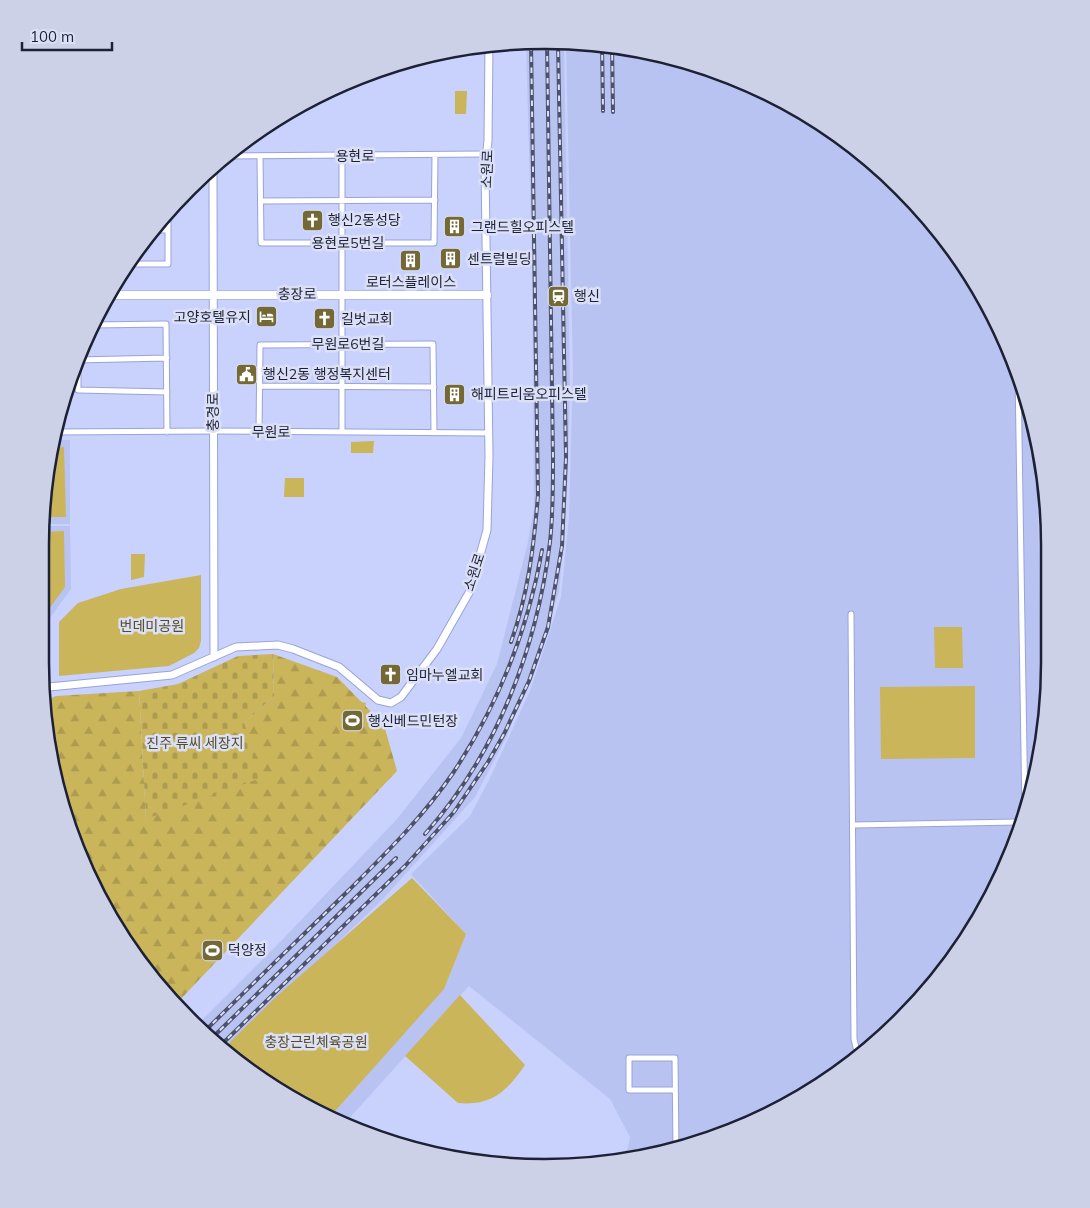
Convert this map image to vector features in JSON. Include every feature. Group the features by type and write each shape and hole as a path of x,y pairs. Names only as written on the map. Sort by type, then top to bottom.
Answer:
{"main road":[{"name":"소원로","path":"50,687 172,675 236,647 278,645 339,667 378,700 391,703 401,697 437,649 470,591 487,530 489,434 486,154 488,141 489,52"},
{"name":"충경로","path":"213,177 214,657"},
{"name":"충장로","path":"116,295 487,295"}],"street":[{"name":"용현로","path":"237,156 486,154"},
{"name":"용현로5번길","path":"260,156 261,243 434,243 435,155"},
{"path":"342,156 342,432"},
{"path":"261,201 435,200"},
{"path":"136,264 168,264 168,223"},
{"path":"162,230 168,230"},
{"path":"101,325 166,324 167,432"},
{"name":"무원로6번길","path":"259,432 260,345 433,344 434,433"},
{"path":"86,358 166,358"},
{"path":"78,378 78,390 167,392"},
{"path":"260,386 434,387"},
{"path":"1018,397 1024,792"},
{"name":"무원로","path":"62,432 213,431 489,434"},
{"path":"851,614 854,1051"},
{"path":"853,826 1015,822"},
{"path":"854,1039 856,1049"},
{"path":"675,1090 629,1090 629,1058 675,1058 676,1141"}],"shaded area":[{"path":"526,50 564,50 570,387 567,496 559,592 507,736 475,797 383,899 230,1046 201,1021 284,938 397,819 461,738 497,664 528,542 534,507 532,259"},
{"path":"566,50 642,58 705,75 735,87 793,115 821,132 847,151 896,194 939,243 958,269 990,326 1015,385 1032,448 1038,489 1041,669 1037,728 1032,760 1015,823 1003,853 975,911 958,939 939,965 896,1014 847,1057 821,1076 764,1108 705,1133 642,1150 624,1153 628,1148 630,1137 610,1099 469,986 349,1118 334,1112 444,988 466,934 411,874 470,816 489,780 530,691 561,597 569,518 573,374"},
{"path":"60,440 70,440 70,524 50,524 53,480"},
{"path":"50,526 70,526 71,589 50,618"}],"green space":[{"path":"455,91 467,91 466,114 455,114"},
{"path":"374,441 373,453 351,453 351,442"},
{"path":"58,447 64,447 66,517 50,517 53,480"},
{"path":"285,478 304,478 304,497 284,497"},
{"path":"64,531 65,587 49,609 49,545 49,532"},
{"path":"131,554 145,554 144,577 131,580"},
{"name":"번데미공원","path":"201,575 201,641 199,648 194,653 169,666 59,676 59,622 78,603 121,589"},
{"path":"934,627 962,627 963,668 935,668"},
{"path":"273,654 337,677 384,725 397,771 181,999 132,939 115,911 87,853 75,823 58,760 50,698 56,696 139,691 146,819 274,696"},
{"name":"진주 류씨 세장지","path":"273,654 274,696 244,723 264,777 146,819 139,691 178,684 238,656"},
{"path":"975,686 975,758 881,759 880,687"},
{"name":"행신베드민턴장","path":"347,699 366,703 357,743 338,739"},
{"name":"충장근린체육공원","path":"412,878 466,934 444,989 335,1112 269,1076 228,1044 278,995"},
{"path":"460,995 525,1065 512,1082 498,1095 480,1102 458,1103 405,1056"}],"railway":[{"path":"511,642 522,606 529,570 538,495 531,49"},
{"path":"425,834 451,803 493,734 524,660 544,582 550,542 553,459 547,49"},
{"path":"225,1042 405,866 454,812 488,762 504,734 529,681 548,627 562,546 566,457 558,49"},
{"path":"602,52 603,111"},
{"path":"612,53 613,112"},
{"path":"209,1027 390,849 429,805 453,773 484,721 509,666 529,609 542,550"},
{"path":"216,1034 396,858"}],"place":[{"name":"행신2동성당","path":"312,220"},
{"name":"그랜드힐오피스텔","path":"455,227"},
{"name":"센트럴빌딩","path":"451,259"},
{"name":"로터스플레이스","path":"411,260"},
{"name":"행신","path":"558,296"},
{"name":"고양호텔유지","path":"267,317"},
{"name":"길벗교회","path":"325,319"},
{"name":"행신2동 행정복지센터","path":"247,374"},
{"name":"해피트리움오피스텔","path":"455,394"},
{"name":"임마누엘교회","path":"390,675"},
{"name":"행신베드민턴장","path":"352,721"},
{"name":"덕양정","path":"212,950"}]}
